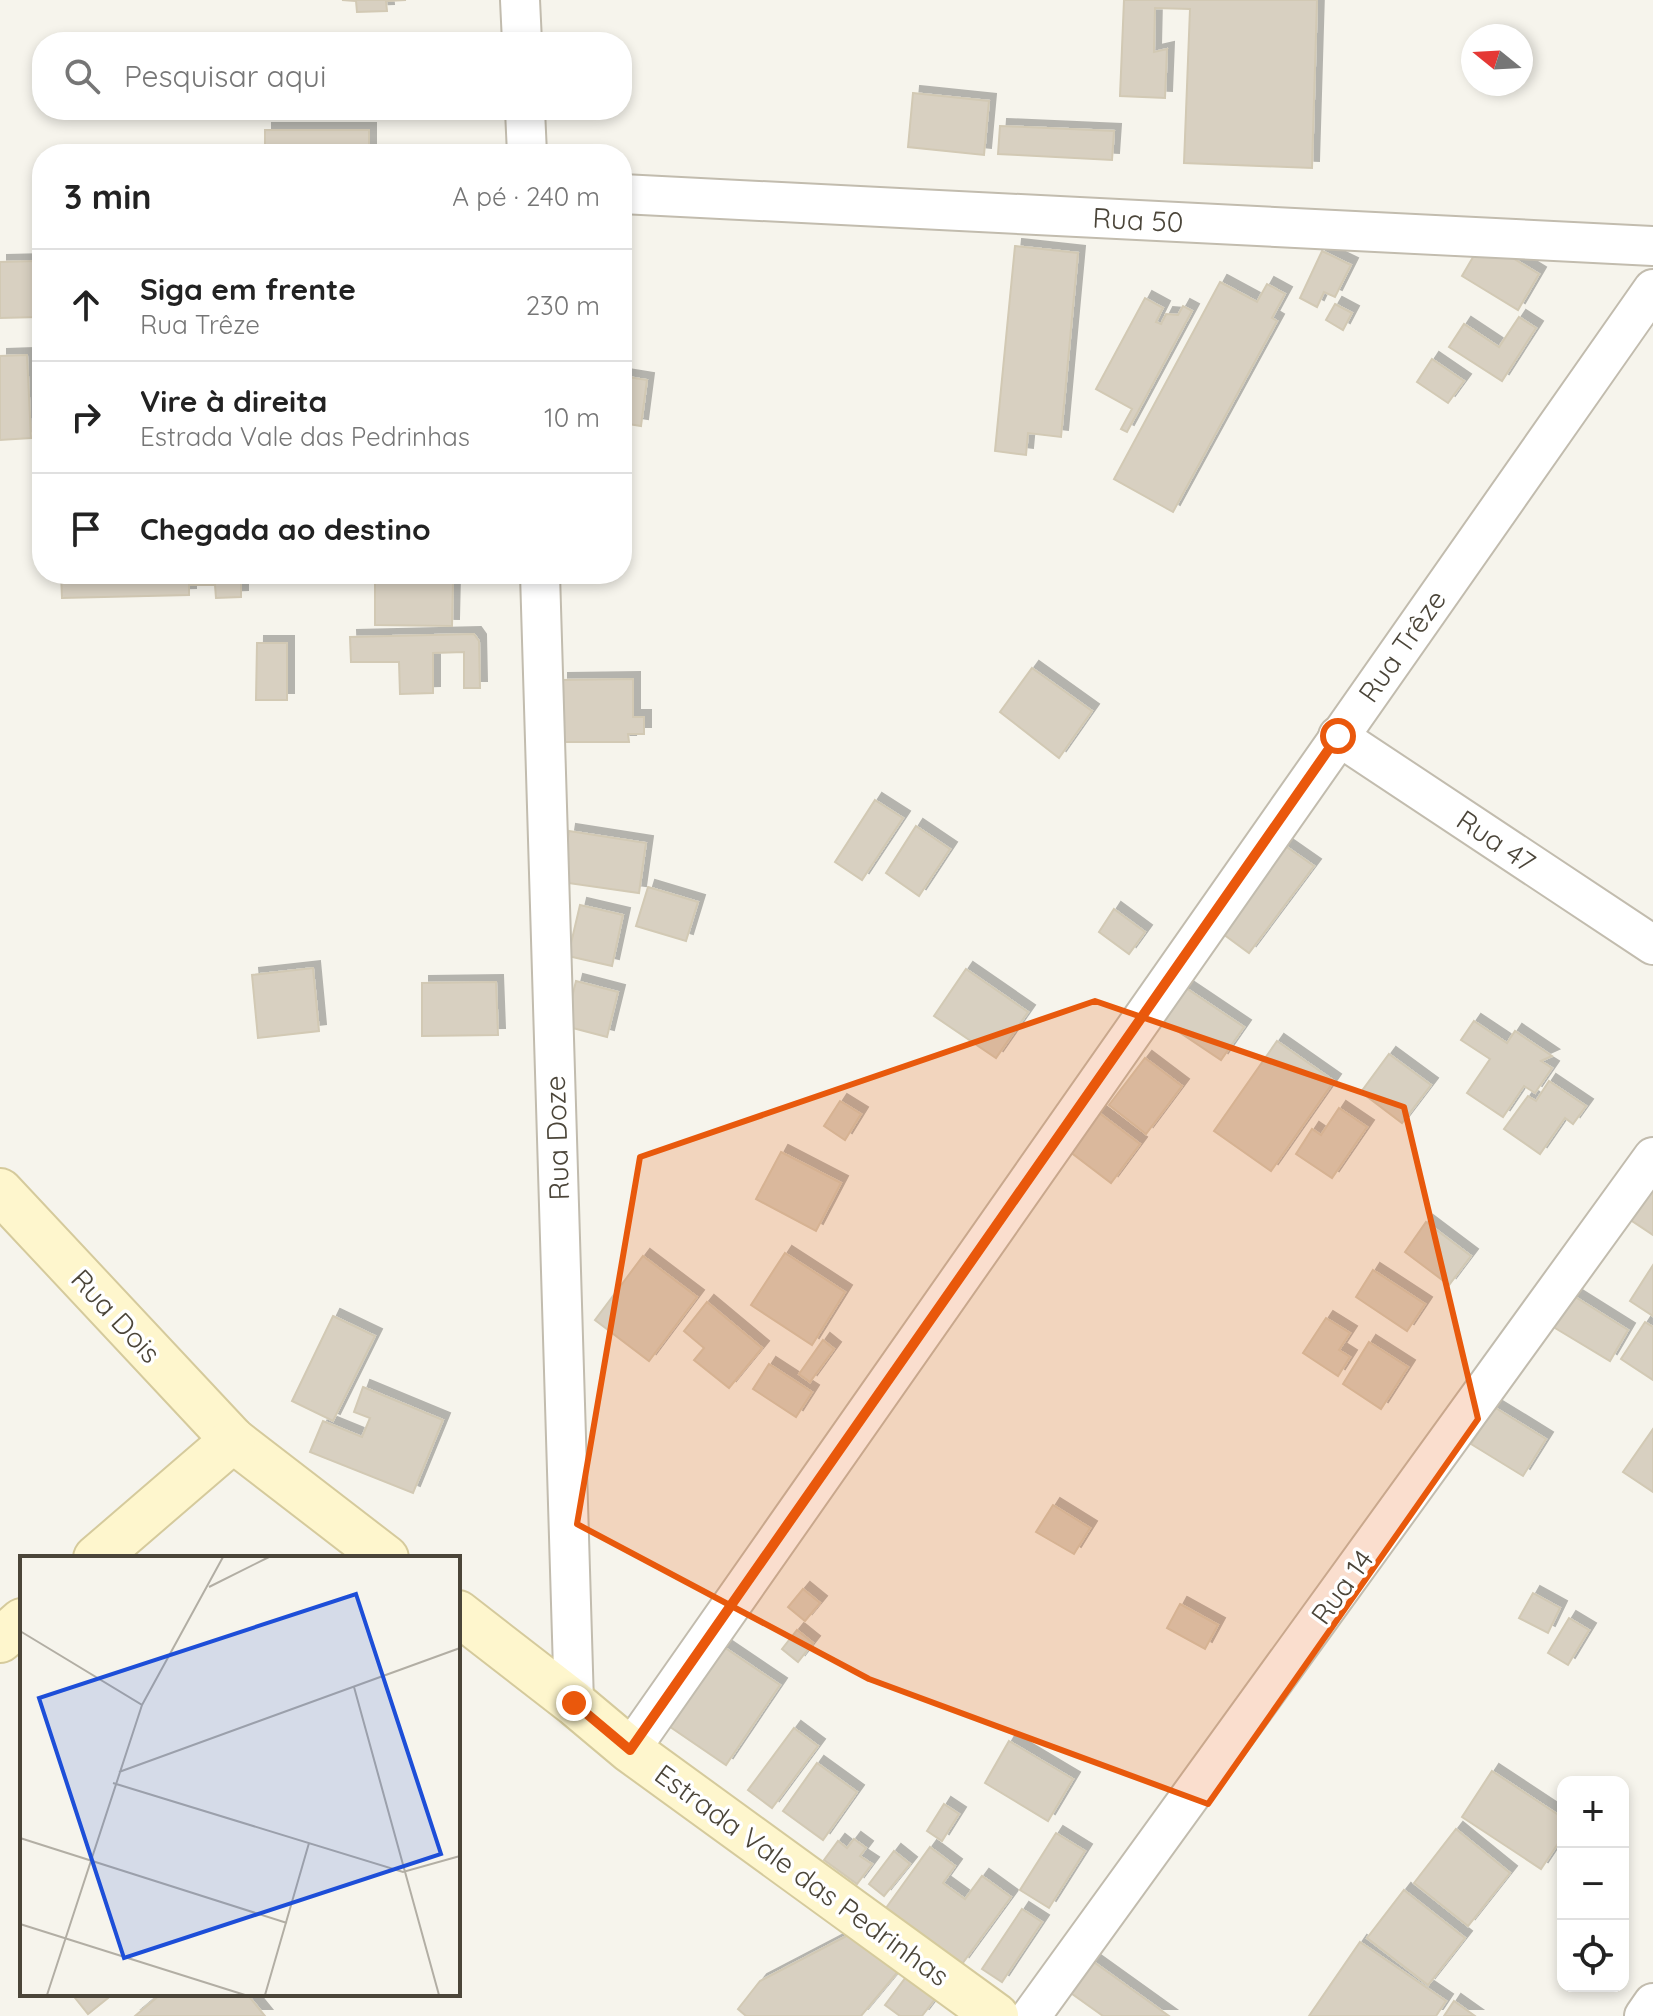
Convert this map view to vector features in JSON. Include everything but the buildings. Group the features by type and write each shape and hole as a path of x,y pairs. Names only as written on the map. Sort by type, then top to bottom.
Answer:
{"main road":[{"name":"Rua Dois","path":"0,1191 233,1440"},
{"path":"98,1556 233,1440 383,1556"},
{"name":"Estrada Vale das Pedrinhas","path":"460,1615 630,1750 996,2016"},
{"path":"0,1640 20,1623"}],"street":[{"path":"520,0 522,32"},
{"path":"525,120 527,144"},
{"name":"Rua 50","path":"632,195 1653,246"},
{"name":"Rua Trêze","path":"630,1750 1653,289"},
{"name":"Rua Doze","path":"540,584 574,1703"},
{"name":"Rua 47","path":"1338,736 1653,945"},
{"name":"Rua 14","path":"1031,2016 1653,1157"},
{"path":"1644,2016 1653,2003"}],"highlighted area":[{"path":"1095,1001 1404,1107 1478,1419 1208,1804 869,1679 577,1524 640,1157"}],"route":[{"path":"574,1703 630,1750 1338,736"}]}
